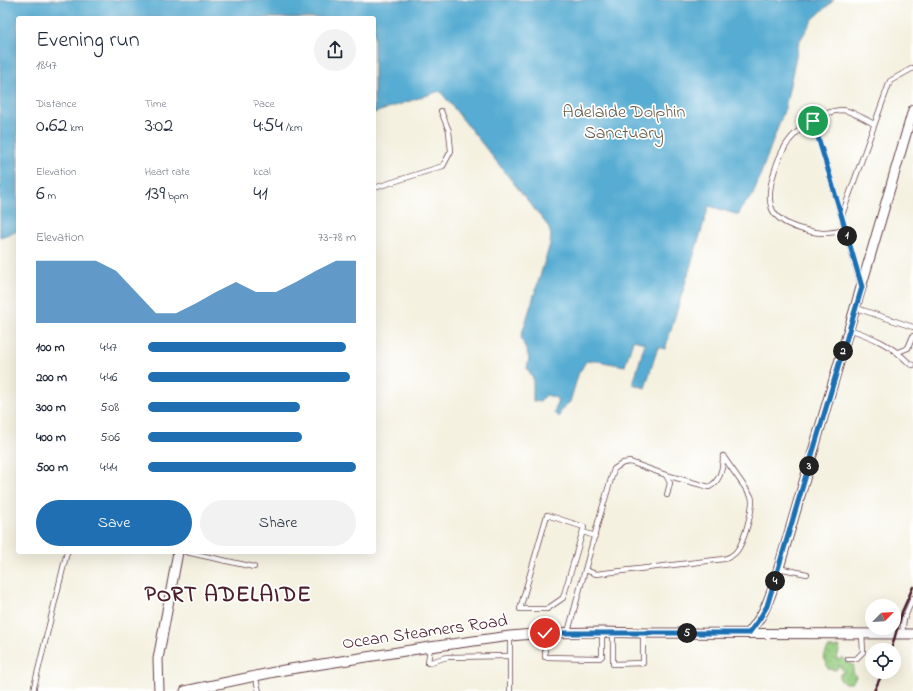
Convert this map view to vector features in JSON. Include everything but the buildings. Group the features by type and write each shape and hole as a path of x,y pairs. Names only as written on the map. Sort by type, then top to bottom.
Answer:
{"street":[{"path":"749,633 767,606 856,308 913,110"},
{"path":"159,691 158,659 178,554"},
{"name":"Ocean Steamers Road","path":"185,691 284,670 430,646 545,633 913,634"}],"lane":[{"path":"842,215 890,81 913,68"},
{"path":"846,230 829,234 816,233 796,228 783,221 773,211 770,201 772,179 783,151 794,135 813,121 830,113 844,110 874,124"},
{"path":"376,187 443,166 451,151 449,131 441,111"},
{"path":"813,121 842,215 862,287"},
{"path":"856,308 913,327"},
{"path":"849,329 876,339 898,352 910,364 913,365"},
{"path":"898,352 908,348 913,336"},
{"path":"568,632 585,570 614,469 618,465 630,462 666,475 709,487 720,477 723,456 753,500 752,510 739,548 736,553 724,559 596,574 585,570"},
{"path":"666,475 670,484 667,495"},
{"path":"547,516 584,527 583,532 563,598 547,609 520,609 547,516"},
{"path":"583,532 595,536"},
{"path":"32,691 66,554"},
{"path":"195,554 254,567"},
{"path":"778,568 807,574"},
{"path":"902,634 904,619 913,598"},
{"path":"545,633 545,657 600,658 602,656 602,632"},
{"path":"613,632 613,664 643,663 643,633"},
{"path":"848,659 856,659 863,652 862,633"},
{"path":"510,636 510,691"},
{"path":"430,646 428,663 447,657 510,656"},
{"path":"255,676 259,691"}],"green space":[{"path":"840,647 837,660 843,658 845,659 846,663 854,665 853,672 856,677 852,683 845,683 840,680 840,674 844,672 839,665 836,670 828,669 826,661 823,659 828,648"}],"water":[{"name":"Adelaide Dolphin Sanctuary","path":"0,0 834,0 813,19 799,42 785,108 753,195 739,211 739,215 709,206 665,349 658,347 645,388 633,384 645,343 633,340 625,366 597,361 586,362 579,372 570,402 564,409 561,409 559,417 554,413 558,400 554,397 546,395 540,402 533,401 533,378 527,368 529,358 521,337 550,244 551,235 548,226 440,91 376,112 376,16 16,16 16,232 0,237"}],"railway":[{"path":"893,643 902,612 913,587"},
{"path":"874,691 880,679"}],"district":[{"name":"PORT ADELAIDE","path":"228,596"}],"route":[{"path":"545,633 749,633 767,606 862,287 813,121"}]}
